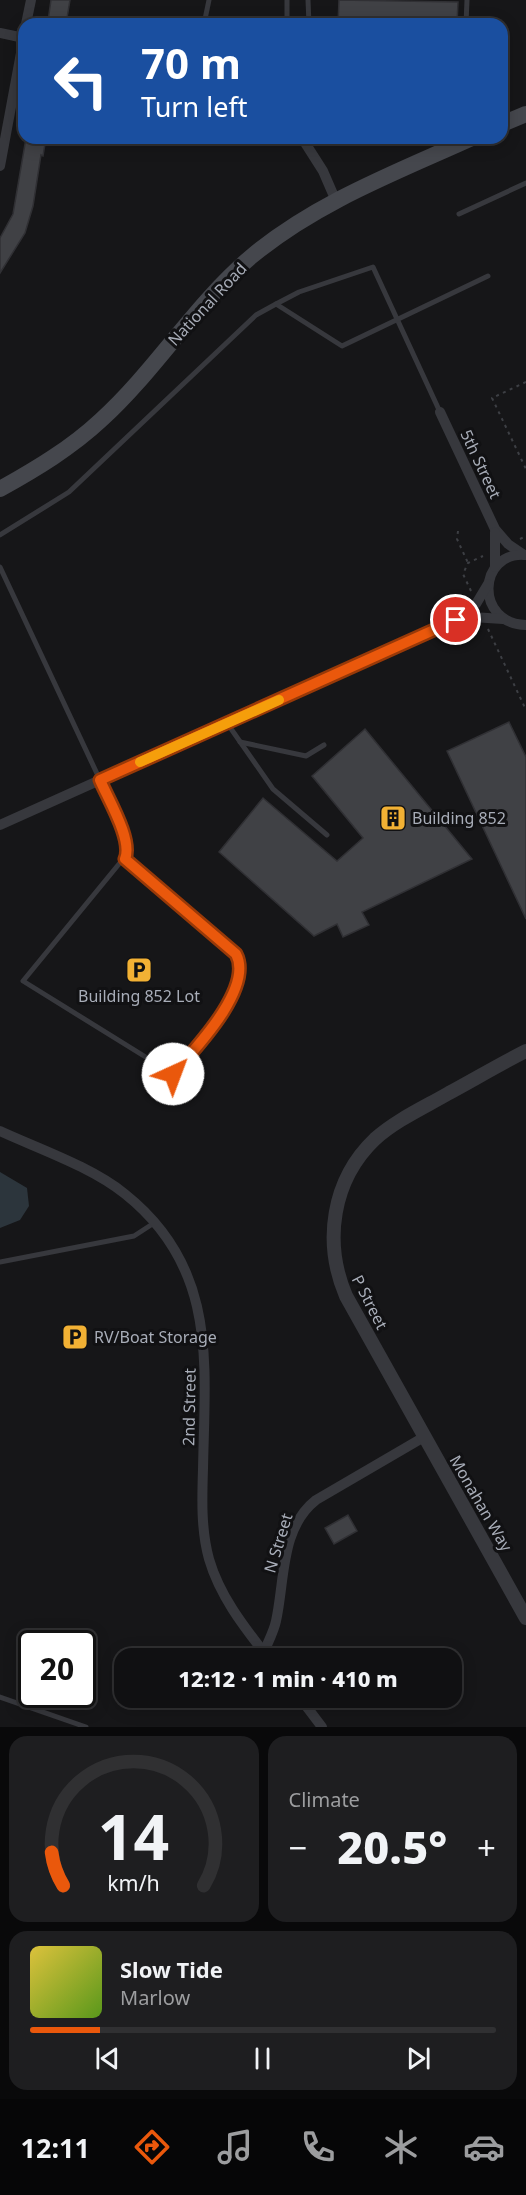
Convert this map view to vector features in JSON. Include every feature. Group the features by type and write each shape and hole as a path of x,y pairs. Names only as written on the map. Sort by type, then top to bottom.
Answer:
{"main road":[{"path":"508,122 526,114"},
{"name":"National Road","path":"0,489 45,463 102,419 219,286 273,240 336,201 459,144"}],"street":[{"path":"27,18 31,0"},
{"path":"0,33 18,37"},
{"path":"0,166 18,70"},
{"path":"306,144 323,171 336,201"},
{"name":"5th Street","path":"440,412 495,529 508,544 525,555"},
{"name":"5th Street","path":"495,529 495,568"},
{"path":"456,620 476,604 495,568 508,557 525,555"},
{"path":"488,585 488,594 493,608 504,619"},
{"path":"0,825 456,620 472,617 504,619 524,626"},
{"name":"P Street","path":"424,1437 341,1284 334,1260 333,1236 339,1197 357,1160 388,1129 526,1051"},
{"name":"2nd Street","path":"0,1131 109,1182 125,1193 154,1223 182,1263 192,1283 202,1327 204,1394 202,1503 208,1557 220,1591 261,1648"},
{"name":"Monahan Way","path":"424,1437 526,1618"},
{"name":"N Street","path":"268,1648 276,1623 286,1555 303,1512 316,1500 424,1437"},
{"path":"308,1708 322,1727"}],"lane":[{"path":"205,18 209,0"},
{"path":"287,0 287,18"},
{"path":"308,0 309,18"},
{"path":"466,18 467,0"},
{"path":"459,214 526,183"},
{"path":"0,535 69,492 256,315 299,292 373,267 440,412"},
{"path":"276,304 342,346 488,276"},
{"path":"0,567 100,780 125,836 128,853 23,981 173,1074 206,1038 227,1004 240,977 241,963 236,954 125,859"},
{"path":"227,723 273,789 327,835"},
{"path":"240,742 306,756 324,746"},
{"path":"0,1262 134,1236 154,1223"},
{"path":"0,1697 86,1727"}],"path":[{"path":"526,382 492,398 526,469"},
{"path":"458,531 457,539 468,563"},
{"path":"472,594 463,574 468,563 489,553"},
{"path":"488,629 526,710"}],"shaded area":[{"path":"0,1172 27,1188 29,1206 20,1220 0,1228"}],"building":[{"path":"51,0 70,0 67,18 48,18"},
{"path":"339,0 458,2 457,18 338,18"},
{"path":"25,144 45,144 43,156 41,155 33,206 25,233 0,273 0,238 13,214"},
{"path":"509,722 526,757 526,919 447,751"},
{"name":"Building 852","path":"365,729 472,859 362,912 369,925 343,937 337,924 314,936 219,852 263,798 337,861 363,838 312,776"},
{"path":"348,1515 357,1531 334,1544 325,1528"}],"slow traffic":[{"path":"140,762 279,700"}],"place":[{"name":"Building 852","path":"393,818"},
{"name":"Building 852 Lot","path":"139,970"},
{"name":"RV/Boat Storage","path":"75,1337"}],"route":[{"path":"173,1074 206,1038 227,1004 240,977 241,963 236,954 125,859 128,853 125,836 100,780 456,620"}]}
